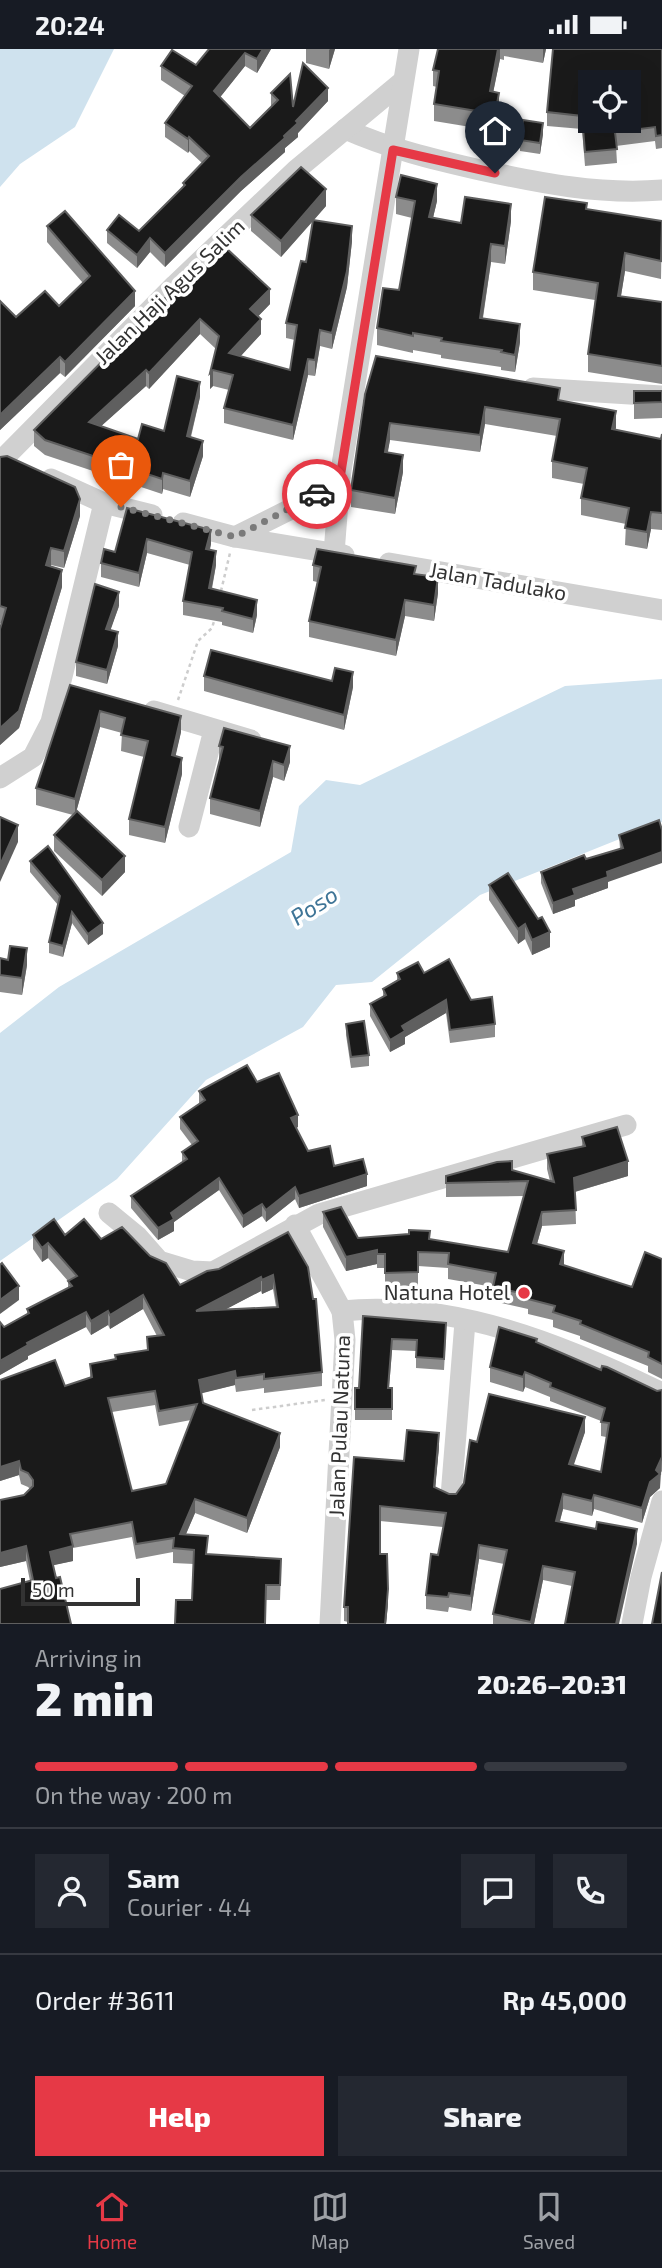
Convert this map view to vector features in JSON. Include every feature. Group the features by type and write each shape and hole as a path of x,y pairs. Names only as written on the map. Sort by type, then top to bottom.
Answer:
{"street":[{"path":"334,553 340,478 368,358 402,82 409,49"},
{"name":"Jalan Haji Agus Salim","path":"2,459 175,285 296,170 402,82"},
{"path":"345,129 393,150 546,185 594,190 662,190"},
{"path":"511,385 559,391 662,395"},
{"path":"2,459 104,503 235,537 309,500 340,478"},
{"path":"0,778 33,757 43,744 61,685 104,503"},
{"name":"Jalan Tadulako","path":"235,537 662,610"},
{"path":"61,685 86,692"},
{"path":"136,706 276,746"},
{"path":"189,827 214,730"},
{"path":"109,1213 137,1236 159,1261 206,1272 231,1264 295,1225 329,1211 626,1125"},
{"path":"295,1225 342,1311"},
{"name":"Jalan Pulau Natuna","path":"330,1624 345,1340 342,1311 382,1308 465,1322 550,1343 594,1360 662,1393"},
{"path":"451,1496 465,1322"},
{"path":"632,1624 641,1577 662,1501"}],"path":[{"path":"219,598 235,537"},
{"path":"173,717 198,641 212,628 217,610"},
{"path":"252,1411 341,1398"}],"water":[{"path":"0,49 114,49 75,127 20,164 0,187"},
{"name":"Poso","path":"662,679 662,822 480,895 372,982 336,985 303,1027 206,1080 117,1179 0,1261 0,1033 59,987 291,852 299,806 326,780 360,785 565,686"}],"building":[{"path":"209,49 263,49 257,59 245,53 214,91 250,128 278,100 271,93 290,74 293,107 303,63 328,88 296,121 298,123 285,138 241,177 165,253 150,238 137,255 107,230 119,215 139,231 185,185 183,183 209,156 189,137 188,139 165,123 192,86 161,66 172,50 196,65"},
{"path":"438,49 498,49 490,91 499,93 495,114 434,104 439,71 433,70"},
{"path":"553,49 662,49 662,135 656,136 655,127 641,129 641,70 578,70 578,116 547,112"},
{"path":"523,120 543,123 540,143 520,140"},
{"path":"583,133 615,133 617,149 585,152"},
{"path":"301,167 326,189 281,241 251,215"},
{"path":"401,175 437,184 429,217 461,223 465,197 511,204 505,246 491,244 480,318 520,324 515,355 501,352 502,350 441,341 442,338 413,333 413,336 377,328 383,288 399,290 415,201 396,197"},
{"path":"545,197 587,203 586,209 662,221 661,261 625,253 618,296 662,302 662,366 588,354 598,283 533,272"},
{"path":"65,211 135,291 65,362 60,357 0,415 0,301 16,317 45,291 59,306 90,276 47,226"},
{"path":"313,220 352,226 347,271 332,333 320,330 315,360 308,359 293,425 224,408 233,375 213,370 210,373 219,336 200,319 149,373 146,370 89,422 138,439 142,424 164,431 177,376 200,382 187,436 203,441 190,481 163,473 162,479 45,440 34,430 184,279 200,264 205,268 225,247 270,289 250,309 261,319 229,353 290,370 297,325 286,323 301,261 306,262"},
{"path":"376,356 560,388 558,400 616,411 612,429 661,439 662,434 662,513 651,512 647,532 625,528 629,508 581,498 587,468 552,461 560,419 485,407 480,435 390,423 385,452 403,455 395,498 351,490 365,394"},
{"path":"634,391 662,391 662,402 634,403"},
{"path":"7,456 75,487 80,499 64,551 51,548 46,565 62,570 19,711 0,728 0,629 6,608 0,606 0,457"},
{"path":"127,508 211,530 206,549 216,551 209,588 257,600 253,619 222,611 223,608 183,601 192,552 147,539 139,573 101,563 104,549 115,552"},
{"path":"317,549 416,566 414,574 438,577 434,605 405,600 396,640 309,621 321,567 313,565"},
{"path":"95,584 119,592 106,629 118,632 107,670 76,662"},
{"path":"211,650 332,681 335,668 353,672 344,715 204,676"},
{"path":"70,685 181,716 172,755 182,758 165,827 129,819 148,741 121,735 125,718 100,711 75,799 36,788"},
{"path":"224,728 290,746 284,765 273,761 260,811 210,798 223,747 219,746"},
{"path":"77,811 125,856 102,880 54,835"},
{"path":"0,817 18,825 0,865"},
{"path":"659,820 662,852 607,872 608,877 573,889 575,895 553,903 541,872 584,855 586,859 623,848 619,835"},
{"path":"48,846 103,923 88,934 72,912 63,946 49,942 60,896 30,861"},
{"path":"508,873 538,919 542,917 550,932 532,940 525,924 518,929 489,885"},
{"path":"10,946 27,948 22,978 0,975 0,958 8,960"},
{"path":"449,959 471,1000 492,997 495,1024 450,1030 446,1000 402,1026 405,1031 390,1040 370,1004 386,995 383,989 400,979 397,973 418,962 424,973"},
{"path":"364,1021 369,1055 351,1057 346,1024"},
{"path":"247,1065 257,1082 279,1073 298,1115 291,1118 308,1151 330,1146 334,1166 363,1159 367,1174 299,1196 295,1187 266,1210 262,1204 243,1216 219,1178 171,1213 174,1219 158,1228 131,1196 187,1159 182,1152 198,1141 180,1117 205,1100 199,1091"},
{"path":"617,1127 628,1161 574,1178 576,1210 542,1212 533,1243 564,1251 560,1264 632,1287 645,1252 662,1259 662,1364 648,1357 649,1352 580,1324 581,1321 553,1312 555,1306 528,1299 529,1295 493,1287 496,1273 448,1264 449,1253 418,1252 418,1272 385,1273 385,1254 377,1254 377,1250 346,1257 323,1212 341,1207 358,1238 409,1234 409,1230 430,1231 429,1239 508,1252 528,1181 446,1183 446,1176 497,1162 512,1161 512,1170 554,1182 547,1154 585,1146 582,1137"},
{"path":"54,1219 65,1235 84,1219 101,1239 122,1227 150,1256 166,1263 180,1285 207,1271 219,1269 288,1232 308,1267 313,1299 316,1299 322,1372 264,1379 264,1374 236,1378 235,1371 199,1380 203,1403 280,1433 247,1518 195,1499 180,1534 208,1536 206,1554 281,1559 280,1585 266,1585 265,1624 175,1624 176,1600 192,1600 194,1550 173,1548 174,1538 136,1544 132,1522 70,1534 73,1546 50,1552 56,1578 60,1577 71,1624 0,1624 0,1589 33,1580 26,1546 0,1553 0,1500 24,1495 33,1486 33,1480 28,1473 21,1470 19,1461 0,1467 0,1380 55,1360 65,1386 92,1377 90,1364 116,1359 115,1355 148,1350 147,1337 164,1335 143,1295 110,1315 108,1311 91,1321 86,1312 27,1343 28,1345 0,1361 0,1322 4,1327 29,1313 27,1309 72,1286 68,1281 77,1276 48,1243 42,1248 33,1235","holes":["273,1275 278,1307 196,1311 261,1277 262,1280","155,1391 159,1411 197,1404 166,1484 132,1491 108,1398"]},
{"path":"2,1263 19,1286 0,1300 0,1265"},
{"path":"363,1316 446,1323 444,1359 416,1357 417,1340 392,1339 388,1388 392,1388 392,1409 355,1409 355,1388 359,1388"},
{"path":"499,1327 537,1339 536,1342 601,1370 602,1366 607,1367 657,1391 662,1390 662,1457 656,1470 660,1474 650,1482 642,1508 594,1495 592,1501 563,1494 556,1521 596,1529 597,1522 637,1529 616,1624 565,1624 575,1572 543,1566 531,1622 493,1614 507,1550 479,1545 471,1596 449,1593 448,1597 426,1595 431,1554 438,1555 446,1513 380,1506 380,1554 387,1554 385,1624 348,1624 348,1607 344,1607 354,1457 404,1461 407,1430 439,1433 434,1487 449,1494 456,1494 464,1483 470,1440 477,1442 489,1394 585,1417 569,1464 601,1472 609,1423 601,1422 605,1408 550,1387 551,1383 525,1372 523,1377 490,1367"},
{"path":"662,1572 662,1624 652,1624"}],"way so far":[{"path":"121,507 235,537 288,512 317,494"}],"place":[{"name":"Natuna Hotel","path":"524,1293"}],"route":[{"path":"317,494 340,478 362,357 393,150 495,173"}]}
